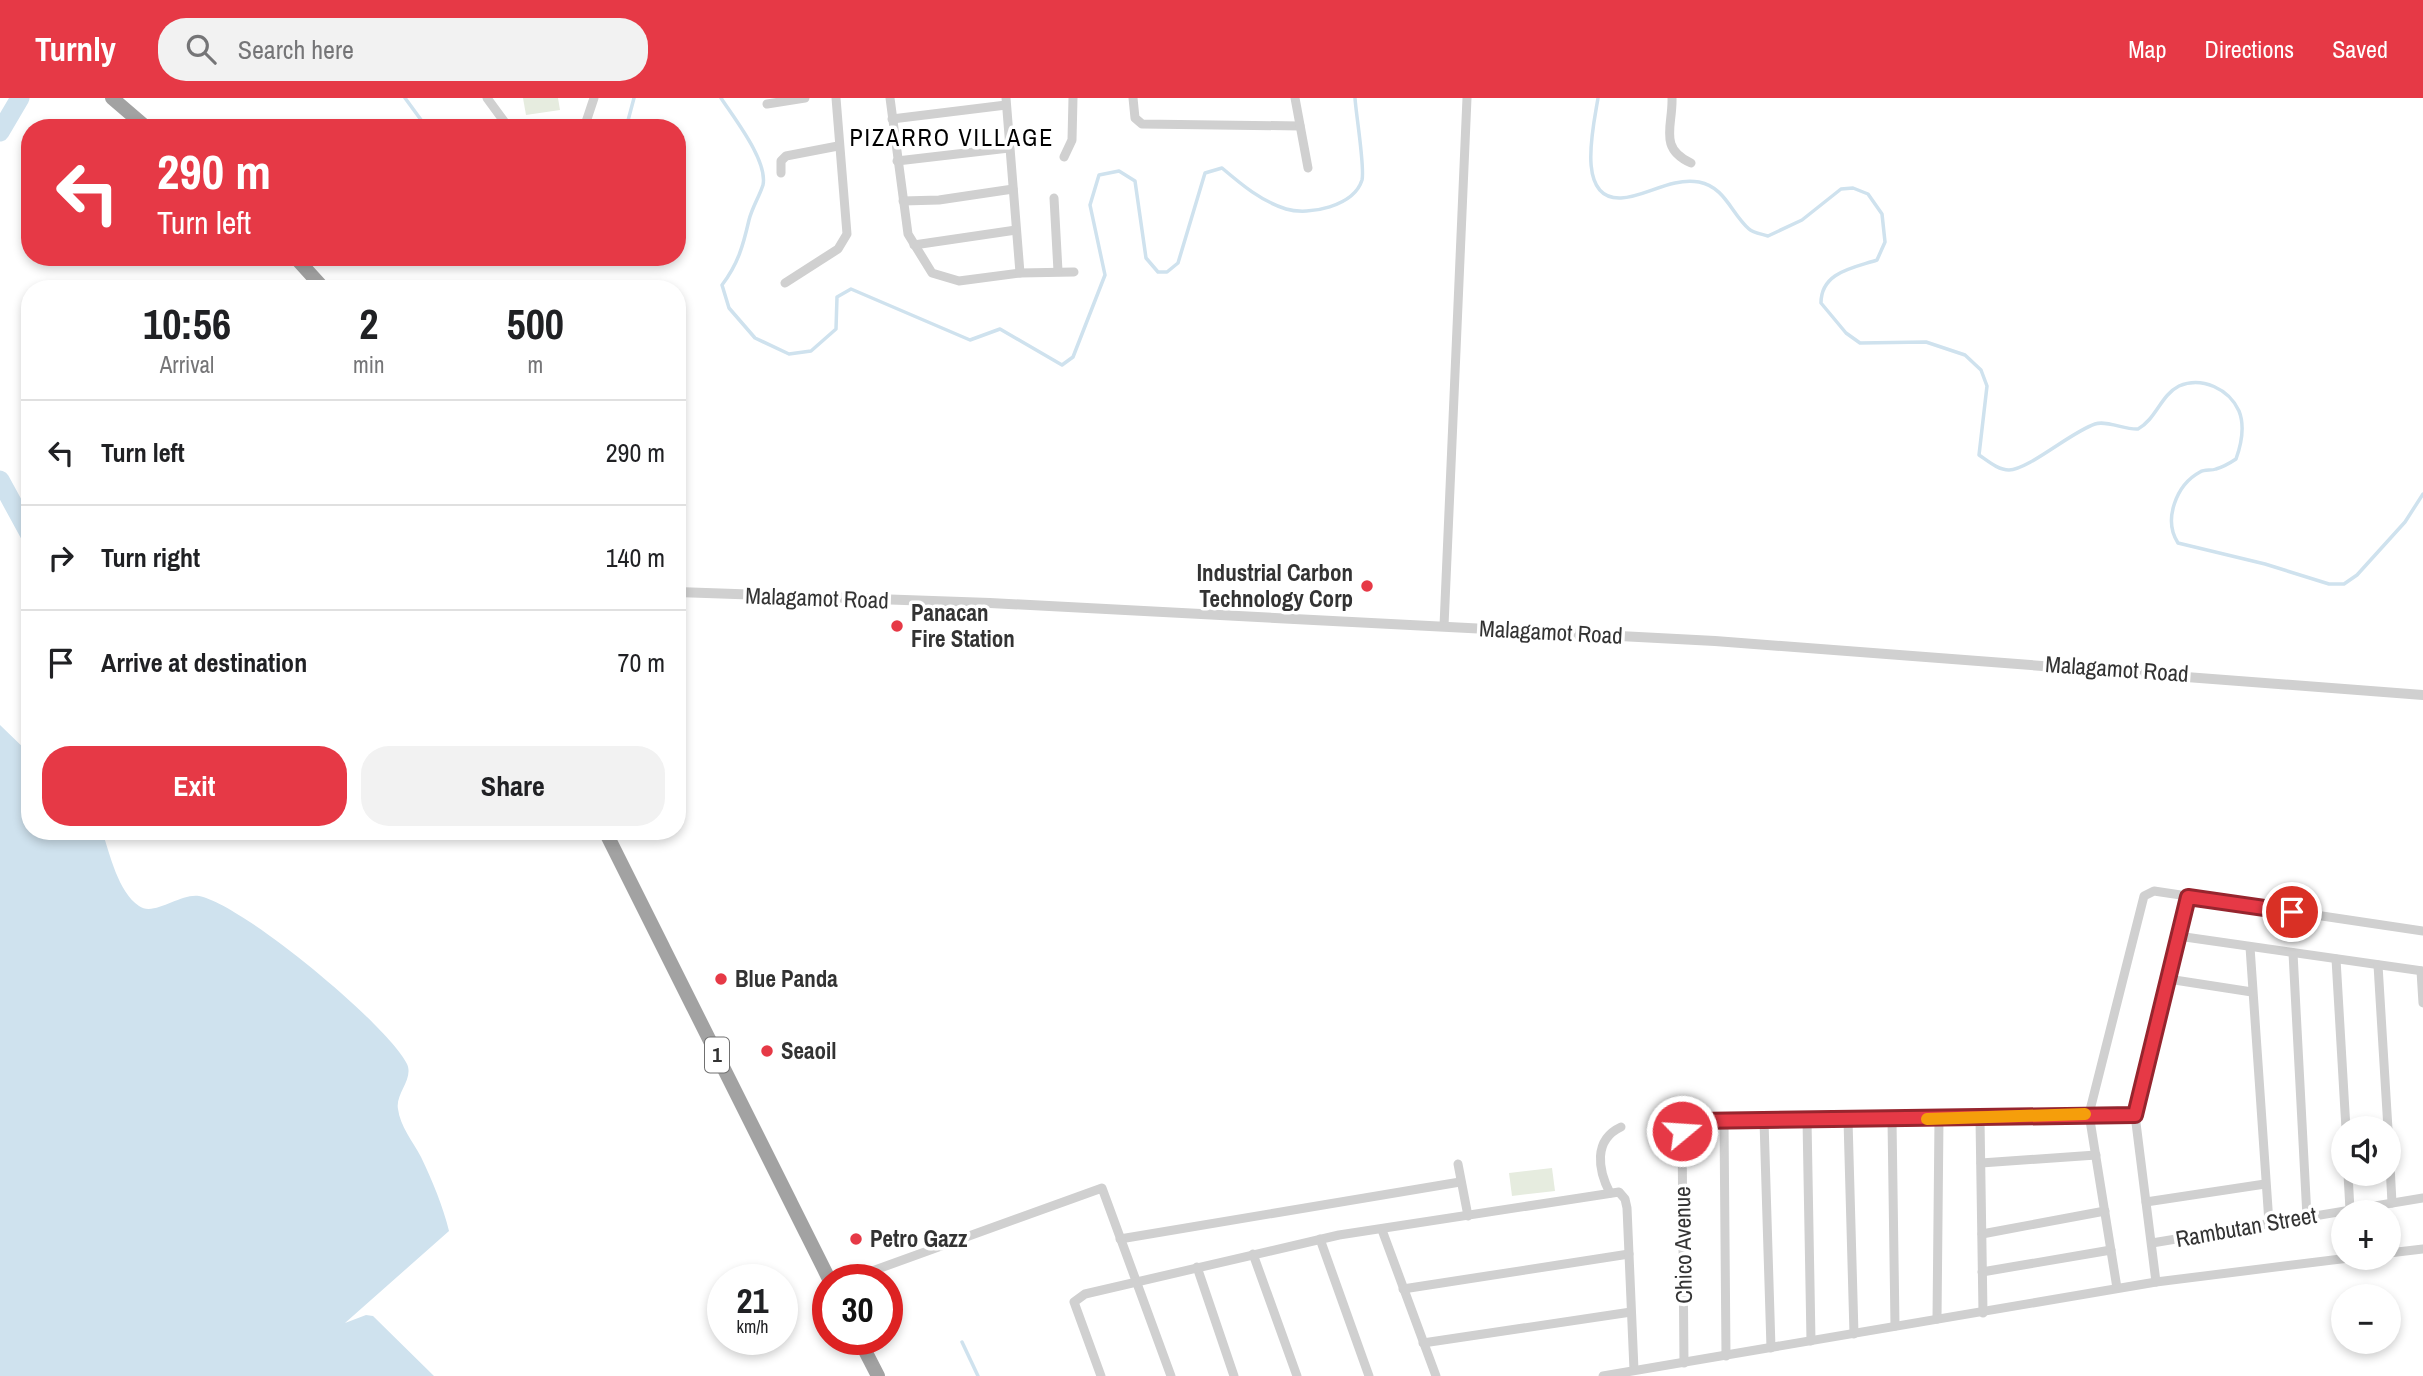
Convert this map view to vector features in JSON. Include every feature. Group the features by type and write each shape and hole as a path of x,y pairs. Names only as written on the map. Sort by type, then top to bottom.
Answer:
{"highway":[{"path":"112,98 136,119"},
{"path":"303,266 316,280"},
{"name":"1","path":"610,840 822,1264"},
{"path":"867,1355 878,1376"}],"street":[{"path":"487,98 502,119"},
{"path":"587,119 594,98"},
{"path":"767,104 805,98"},
{"path":"785,283 844,242 848,225 838,146 836,98"},
{"path":"890,98 908,234 932,273 947,279 981,279 1020,273 1074,272"},
{"path":"1064,157 1072,141 1073,98"},
{"path":"1133,98 1135,118 1142,124 1300,126"},
{"path":"1295,98 1308,168"},
{"path":"1444,626 1467,98"},
{"path":"1672,98 1669,140 1675,153 1691,163"},
{"path":"892,119 1006,101 1020,273"},
{"path":"781,173 780,162 786,156 838,146"},
{"path":"897,161 1009,148"},
{"path":"903,201 939,200 1013,189"},
{"path":"1054,198 1058,271"},
{"path":"914,245 1016,229"},
{"name":"Malagamot Road","path":"686,592 990,603 1902,653 2423,695"},
{"path":"2117,1288 2089,1114 2142,901 2148,893 2154,891 2423,931"},
{"path":"2156,1282 2135,1115 2188,897"},
{"path":"2178,936 2422,971 2423,1003"},
{"path":"2250,947 2269,1223"},
{"path":"2292,953 2307,1217"},
{"path":"2336,959 2345,1116"},
{"path":"2378,965 2387,1116"},
{"path":"2168,979 2252,992"},
{"path":"1726,1356 1724,1121 2135,1115"},
{"path":"1937,1320 1939,1119"},
{"path":"1980,1119 1983,1313"},
{"path":"1807,1120 1811,1341"},
{"path":"1848,1120 1854,1334"},
{"path":"1892,1120 1895,1326"},
{"name":"Chico Avenue","path":"1684,1363 1682,1128 1688,1122 1724,1121"},
{"path":"1764,1121 1770,1348"},
{"path":"1611,1193 1600,1169 1602,1141 1610,1132 1621,1127"},
{"path":"1981,1163 2096,1155"},
{"path":"1458,1164 1468,1216"},
{"path":"1120,1238 1460,1182"},
{"path":"2146,1202 2265,1184"},
{"path":"892,1264 1102,1188 1171,1376"},
{"path":"1101,1376 1074,1302 1085,1294 1320,1239 1619,1192 1625,1199 1634,1370"},
{"name":"Rambutan Street","path":"2401,1202 2423,1198"},
{"path":"1982,1234 2105,1211"},
{"name":"Rambutan Street","path":"2152,1243 2331,1213"},
{"path":"1382,1230 1436,1376"},
{"path":"1320,1239 1369,1376"},
{"path":"2401,1252 2423,1249"},
{"path":"1982,1272 2111,1250"},
{"path":"1253,1254 1297,1376"},
{"path":"1403,1289 1629,1254"},
{"path":"1603,1376 2117,1288 2331,1260"},
{"path":"1197,1267 1234,1376"},
{"path":"1423,1342 1631,1312"}],"shaded area":[{"path":"523,98 558,98 560,110 526,115"},
{"path":"1552,1168 1555,1191 1512,1196 1509,1173"}],"water":[{"path":"0,725 21,745 21,840 105,840 125,892 139,906 152,909 192,896 219,904 247,920 312,968 344,995 394,1046 407,1064 408,1070 398,1103 399,1115 429,1175 449,1231 345,1323 366,1315 373,1316 434,1376 0,1376"}],"waterway":[{"path":"0,132 20,98"},
{"path":"405,98 420,119"},
{"path":"628,119 634,98"},
{"path":"721,98 749,140 763,175 763,185 739,254 722,285 729,308 755,338 789,354 811,351 836,329 837,297 851,289 970,340 1000,329 1062,365 1073,357 1105,275 1090,205 1099,175 1119,171 1135,181 1146,258 1158,272 1167,272 1178,263 1205,173 1222,168 1260,197 1277,206 1296,211 1330,207 1350,196 1357,189 1363,173 1355,98"},
{"path":"1598,98 1591,142 1592,174 1597,187 1607,195 1630,197 1678,182 1699,182 1722,195 1751,230 1768,236 1802,220 1841,189 1853,188 1868,194 1882,214 1885,242 1877,260 1832,278 1822,293 1821,303 1846,333 1860,343 1926,342 1965,355 1981,370 1987,386 1979,455 1997,467 2009,470 2027,464 2095,424 2105,423 2138,429 2173,390 2188,383 2197,383 2214,386 2229,396 2239,411 2242,435 2236,459 2214,470 2200,472 2184,485 2172,514 2178,543 2265,564 2329,584 2344,584 2357,575 2405,522 2423,494"},
{"path":"0,480 21,518"},
{"path":"962,1342 978,1376"}],"slow traffic":[{"path":"1927,1119 2085,1114"}],"place":[{"name":"Industrial Carbon Technology Corp","path":"1367,586"},
{"name":"Panacan Fire Station","path":"897,626"},
{"name":"Blue Panda","path":"721,979"},
{"name":"Seaoil","path":"767,1051"},
{"name":"Petro Gazz","path":"856,1239"}],"district":[{"name":"PIZARRO VILLAGE","path":"952,138"}],"route":[{"path":"1682,1131 1685,1123 1694,1121 2135,1115 2188,897 2292,912"}]}
